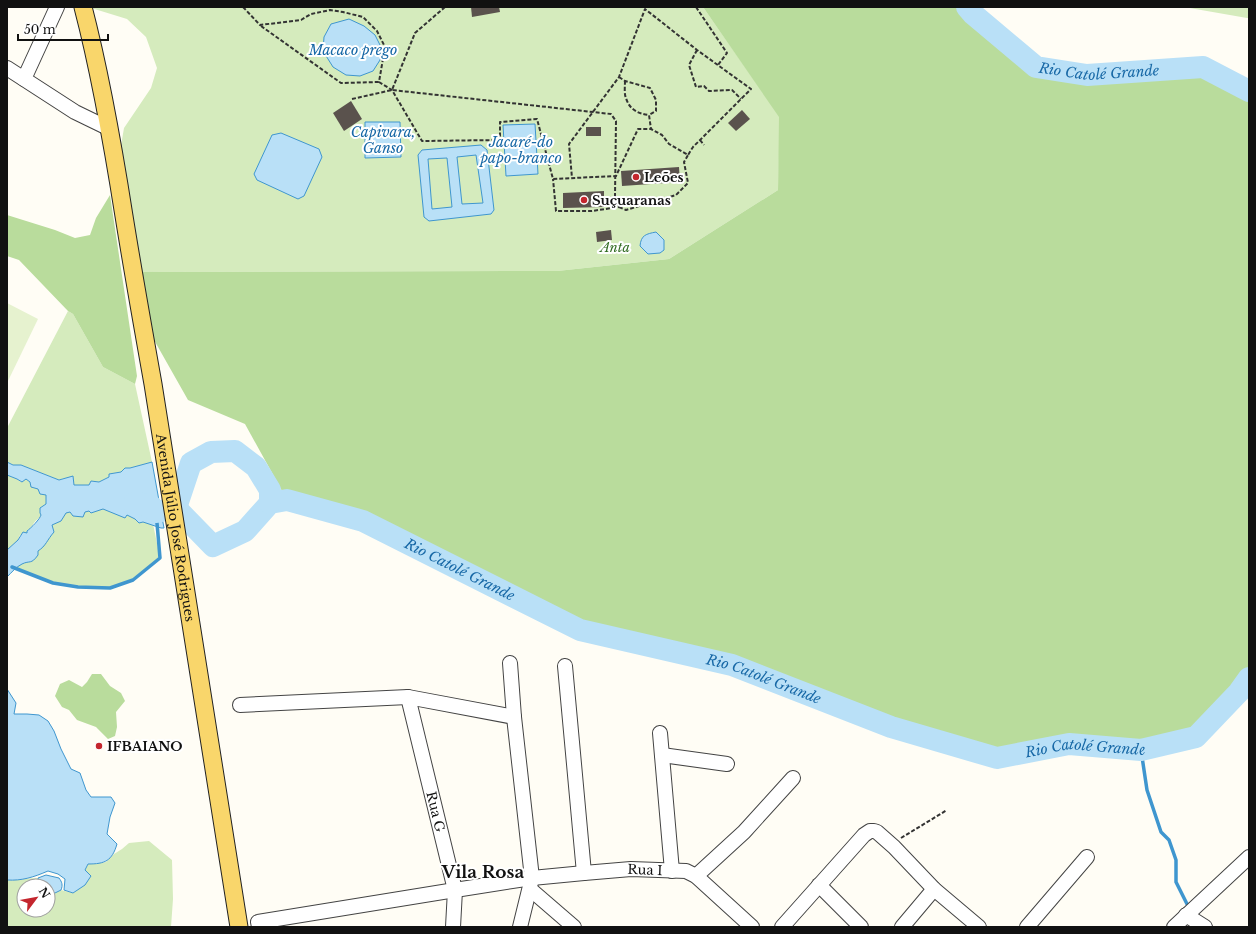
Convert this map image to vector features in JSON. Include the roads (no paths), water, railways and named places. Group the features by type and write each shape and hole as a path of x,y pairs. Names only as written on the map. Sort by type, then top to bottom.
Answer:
{"main road":[{"name":"Avenida Júlio José Rodrigues","path":"81,10 98,67 110,129 181,558 239,927"}],"street":[{"path":"24,79 57,7"},
{"path":"7,68 75,112 110,129"},
{"path":"510,664 531,884 520,927"},
{"path":"565,666 584,873"},
{"path":"240,705 408,697 514,717"},
{"name":"Rua G","path":"408,697 455,890 453,927"},
{"path":"660,733 672,871"},
{"path":"662,755 727,764"},
{"path":"752,927 696,876 744,832 793,778"},
{"path":"782,927 864,835 870,831 877,832 894,846 934,889 979,927"},
{"path":"1027,927 1087,857"},
{"path":"1174,927 1249,857"},
{"name":"Rua I","path":"258,925 455,890 531,884 584,873 631,869 686,871 696,876"},
{"path":"531,884 574,927"},
{"path":"819,885 861,927"},
{"path":"902,927 934,889"},
{"path":"1186,915 1205,927"}],"water":[{"name":"Macaco prego","path":"349,19 364,26 375,35 382,49 380,60 373,71 360,76 346,75 333,67 323,51 324,37 331,24"},
{"name":"Capivara, Ganso","path":"365,122 400,122 401,157 365,158"},
{"name":"Jacaré-do papo-branco","path":"535,124 538,174 506,176 503,125"},
{"path":"281,133 319,149 322,157 304,196 298,199 257,180 254,174 272,135"},
{"path":"481,145 487,150 494,210 491,214 429,221 424,217 418,155 422,150","holes":["476,155 483,203 462,204 457,157","447,158 452,207 432,209 428,159"]},
{"path":"656,232 664,240 664,250 660,253 648,254 640,246 642,239 647,234"},
{"path":"7,462 13,465 21,465 59,480 73,476 74,485 89,485 91,481 99,482 109,477 109,474 121,472 125,468 152,462 164,528 143,522 139,523 127,515 125,518 103,509 91,513 89,511 85,512 83,517 73,516 70,512 66,513 61,521 52,525 54,532 45,545 38,551 36,558 20,565 7,577 7,550 18,540 23,532 27,533 27,531 39,519 41,515 40,508 46,504 46,495 40,494 38,489 31,487 30,482 26,479 22,482 7,475"},
{"path":"7,689 16,703 14,714 39,715 48,721 71,769 80,773 86,790 91,797 111,797 115,803 110,817 107,834 117,844 110,858 103,862 88,864 85,870 91,876 85,885 73,893 64,890 65,879 58,874 48,871 28,878 7,880"},
{"path":"46,875 59,878 62,884 61,890 56,892 56,878 38,878"}],"waterway":[{"name":"Rio Catolé Grande","path":"967,7 973,14 1036,67 1087,75 1203,67 1249,91"},
{"name":"Rio Catolé Grande","path":"176,508 191,463 211,452 235,451 256,467 270,490 270,503"},
{"name":"Rio Catolé Grande","path":"134,503 150,505 156,512 176,508 213,546 245,531 270,503 287,500 363,521 580,630 732,665 891,727 997,758 1069,744 1141,750 1196,737 1239,692 1249,678"},
{"path":"12,567 53,583 78,587 110,588 133,580 160,558 157,523"},
{"path":"1141,750 1147,790 1161,832 1169,840 1176,860 1176,882 1187,904"}],"place":[{"name":"Leões","path":"636,177"},
{"name":"Suçuaranas","path":"584,200"},
{"name":"IFBAIANO","path":"99,746"}],"district":[{"name":"Vila Rosa","path":"483,872"}],"park label":[{"name":"Anta","path":"615,247"}]}
